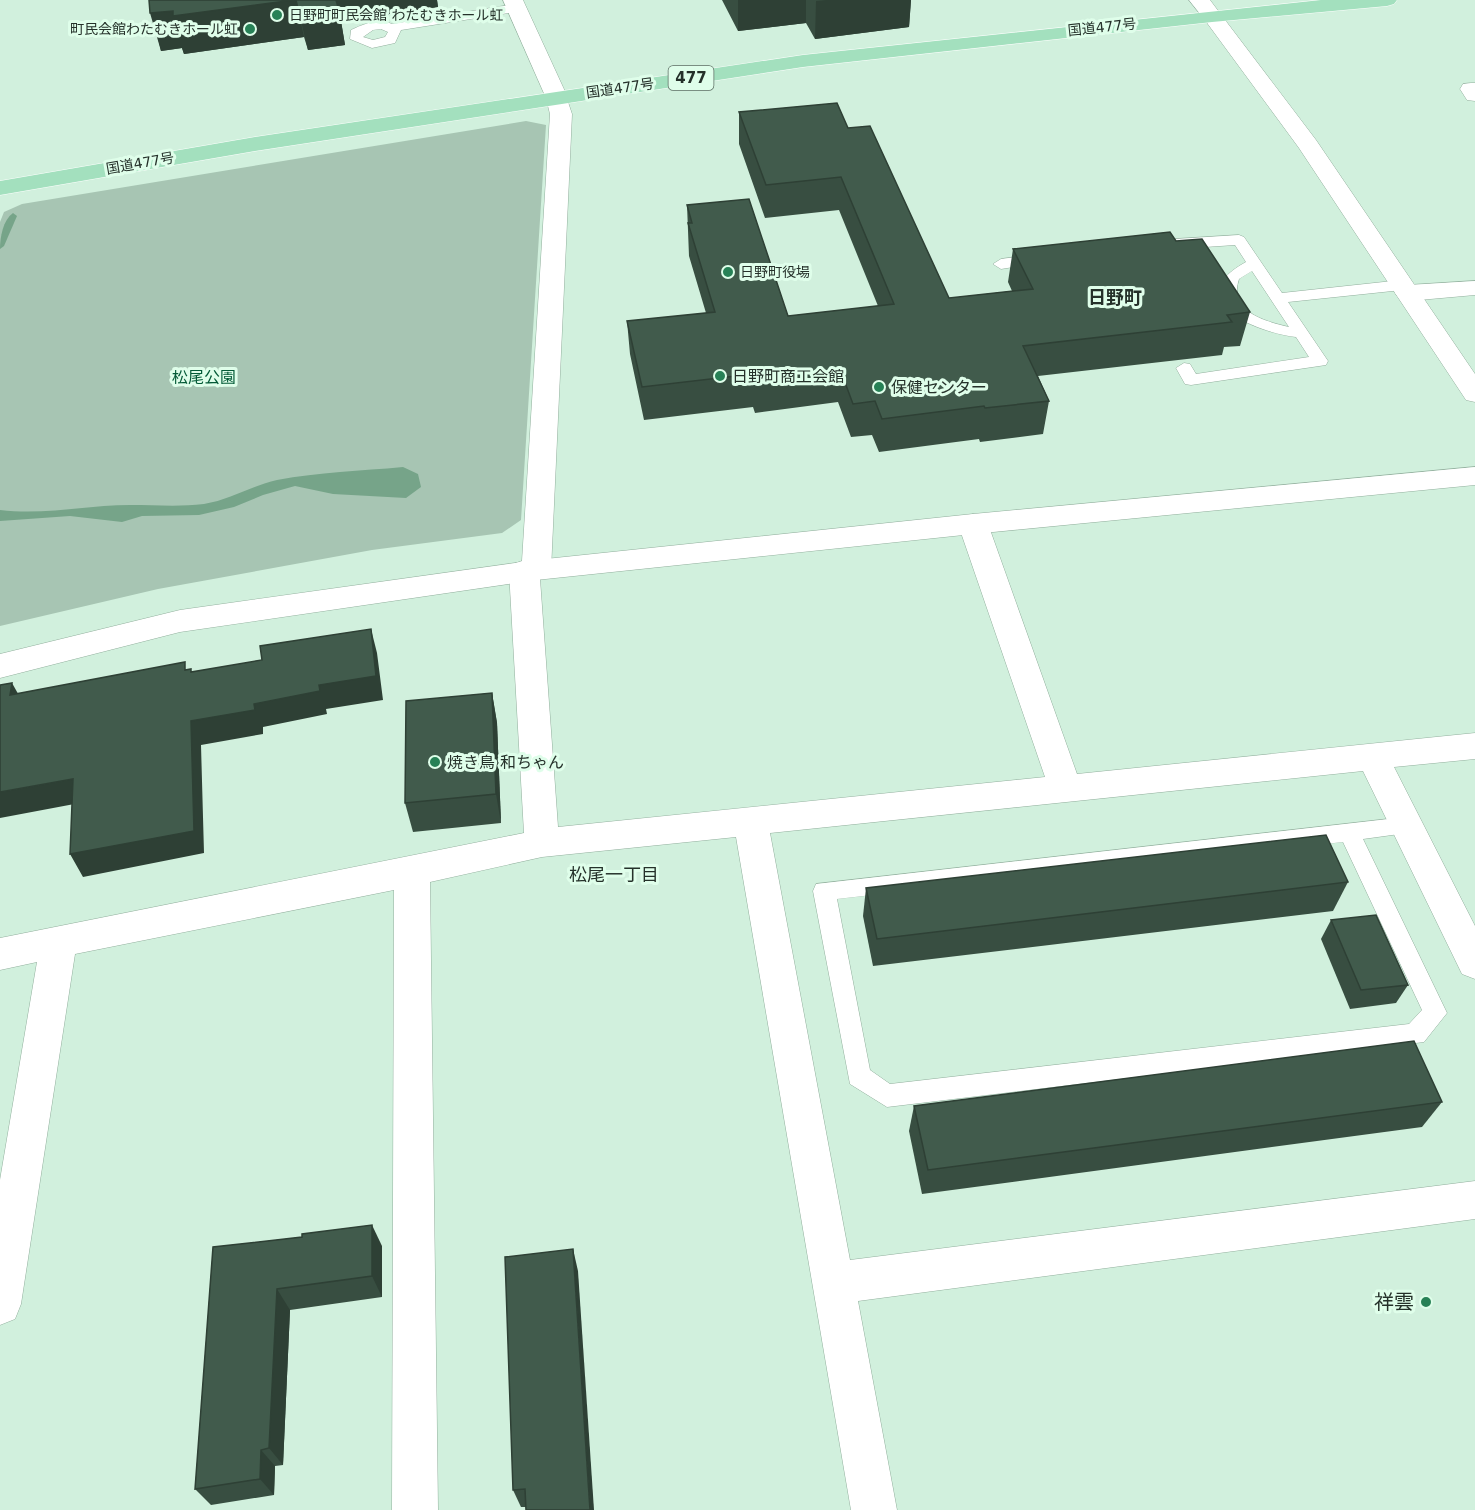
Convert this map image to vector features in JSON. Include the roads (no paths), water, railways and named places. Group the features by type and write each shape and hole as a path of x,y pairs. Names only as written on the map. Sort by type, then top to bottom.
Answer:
{"highway":[{"name":"国道477号","path":"0,188 255,144 814,60 1206,8 1387,0"}],"street":[{"path":"515,4 557,98 561,114 530,570 542,843"},
{"path":"1206,8 1308,145 1475,393"},
{"path":"1475,89 1471,89 1475,95"},
{"path":"1405,289 1475,288"},
{"path":"0,666 180,621 530,570 973,524 1475,476"},
{"path":"973,524 1066,789"},
{"path":"0,954 412,872 542,843 1475,746"},
{"path":"1372,756 1475,963"},
{"path":"751,823 874,1510"},
{"path":"412,872 415,1510"},
{"path":"0,1304 59,942"},
{"path":"833,1283 1475,1200"}],"lane":[{"path":"392,28 515,4"},
{"path":"1157,246 1239,240 1320,361 1191,380 1184,368"},
{"path":"1001,263 1057,257"},
{"path":"1254,264 1232,276 1227,289 1231,303 1244,316 1259,324 1276,330 1301,333"},
{"path":"1278,298 1405,289"},
{"path":"1348,832 1435,1013 1415,1034 887,1096 859,1076 824,891 1348,832 1406,826"}],"waterway":[{"path":"0,246 13,216"}],"place":[{"name":"日野町町民会館 わたむきホール虹","path":"277,15"},
{"name":"町民会館わたむきホール虹","path":"250,29"},
{"name":"日野町役場","path":"728,272"},
{"name":"日野町商工会館","path":"720,376"},
{"name":"保健センター","path":"879,387"},
{"name":"焼き鳥 和ちゃん","path":"435,762"},
{"name":"祥雲","path":"1426,1302"}],"district":[{"name":"日野町","path":"1115,298"},
{"name":"松尾一丁目","path":"614,875"}],"park label":[{"name":"松尾公園","path":"204,377"}]}
